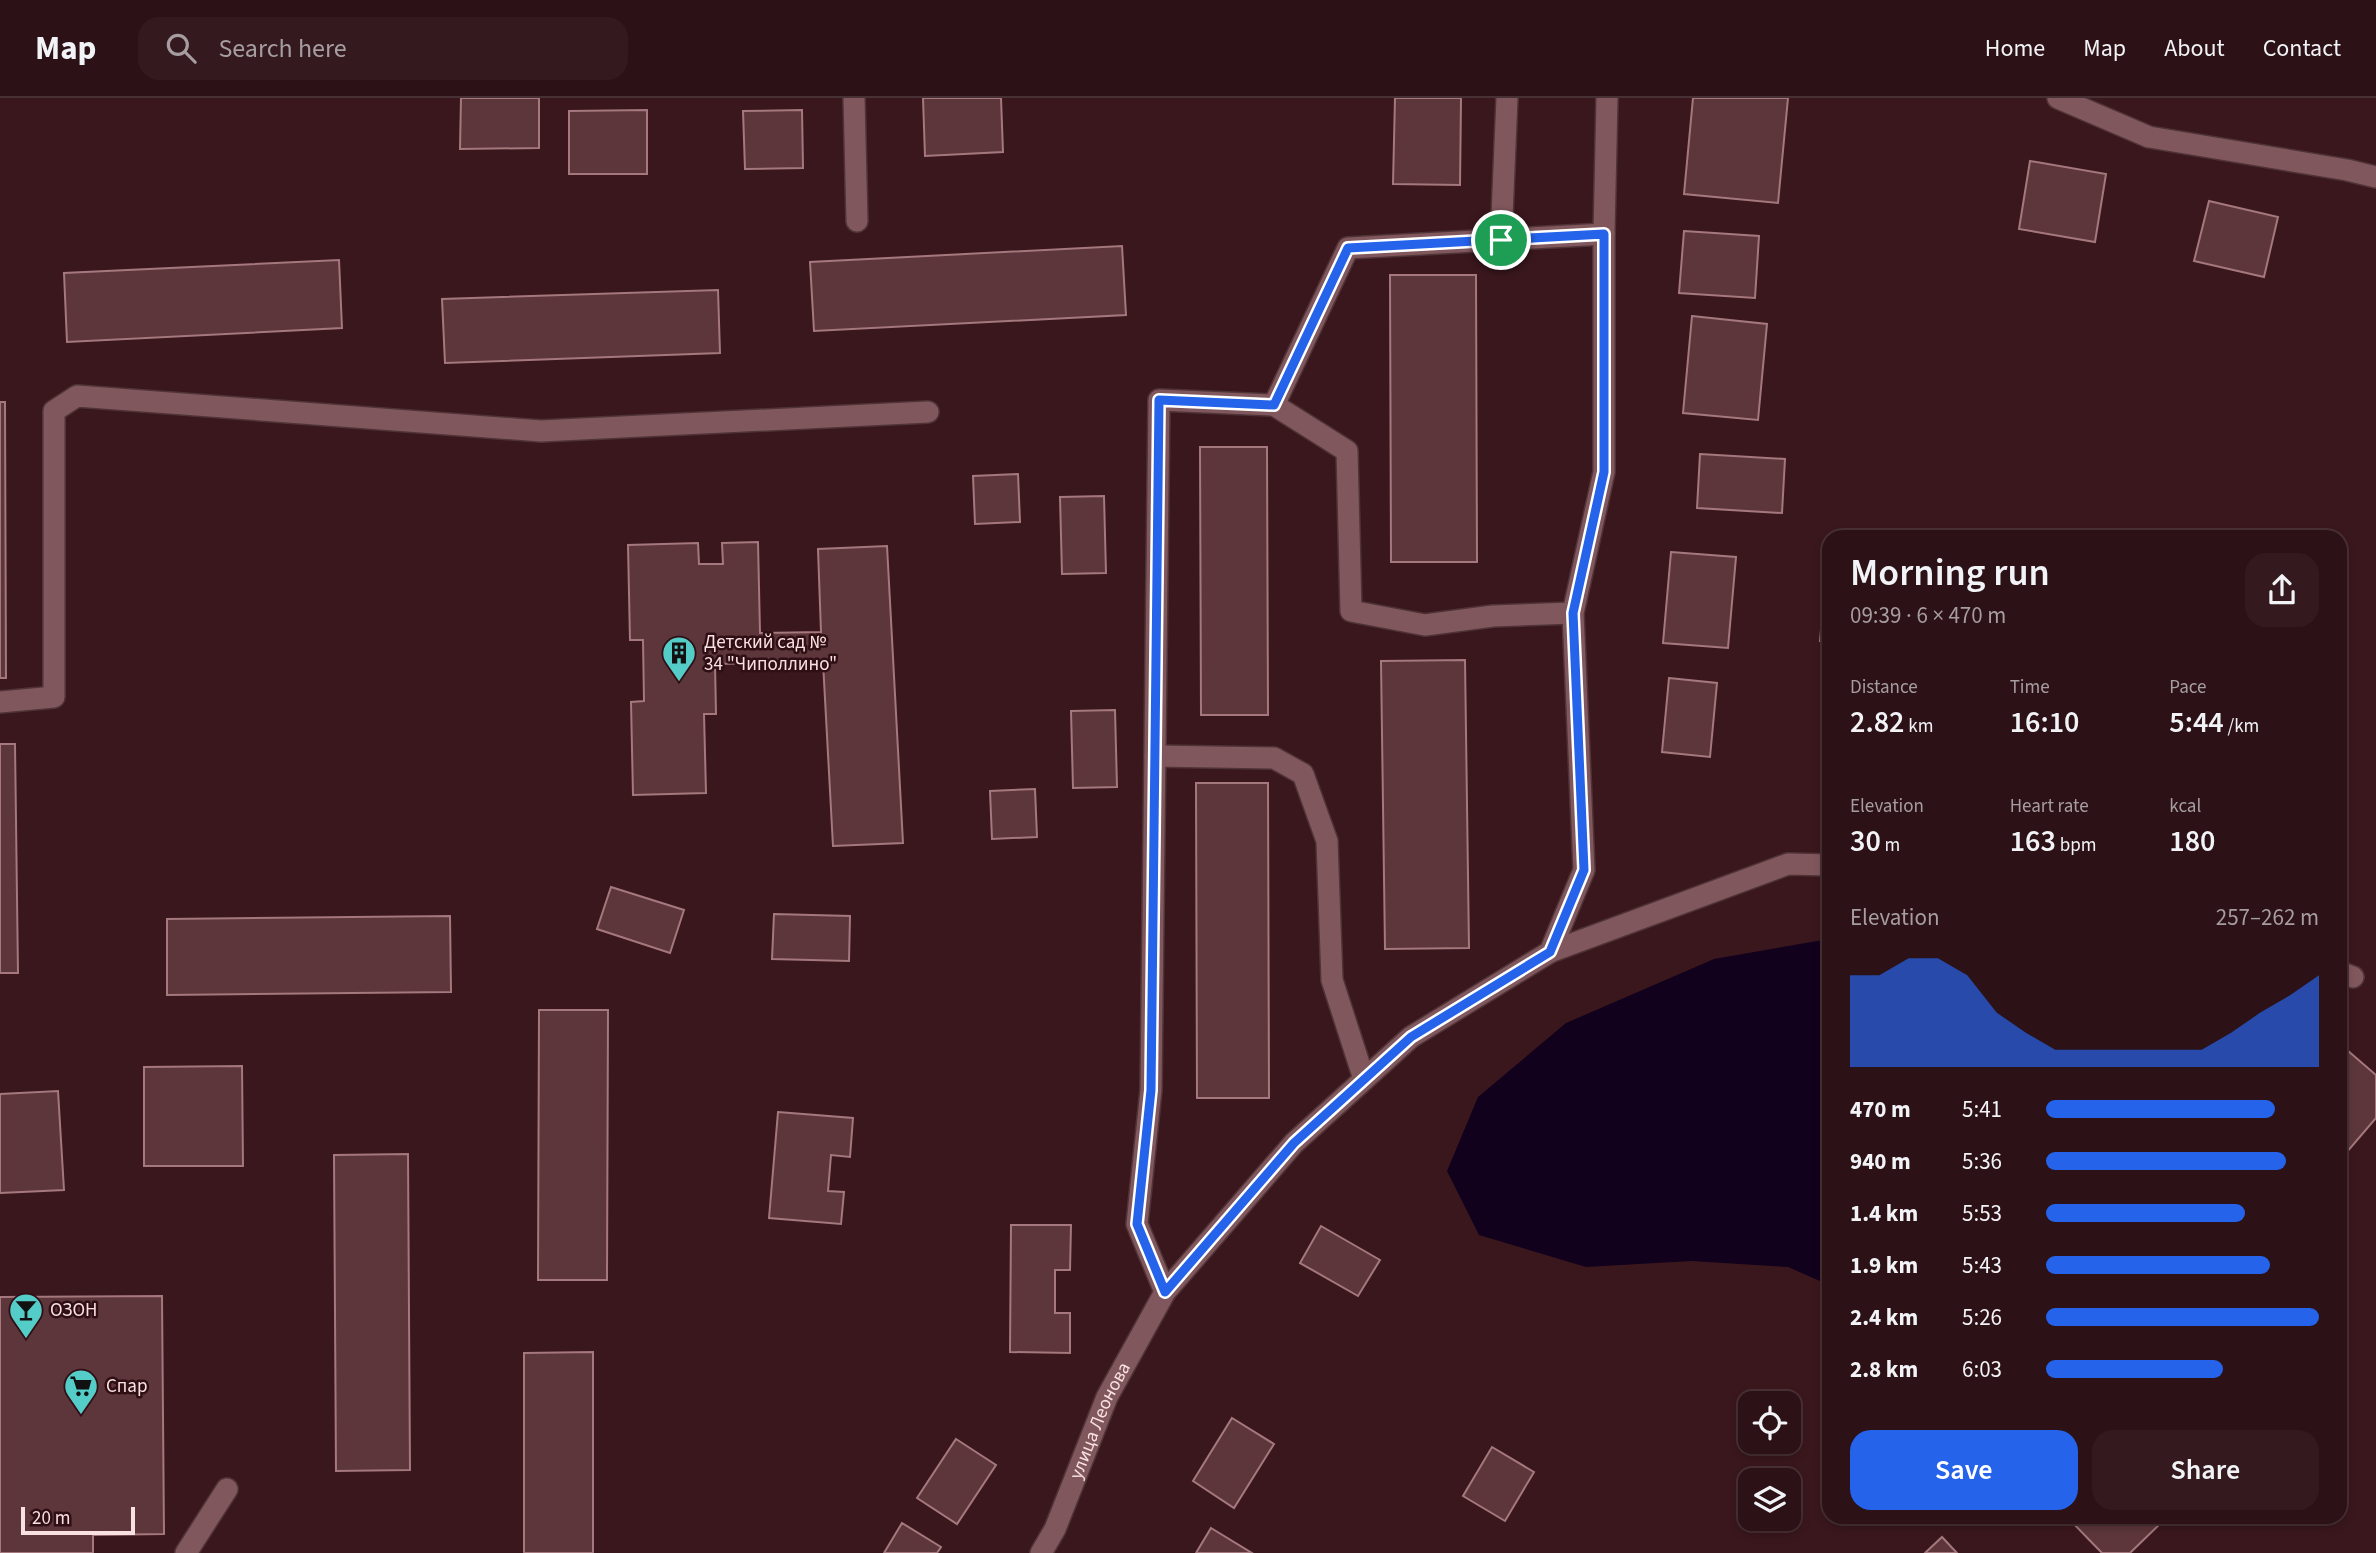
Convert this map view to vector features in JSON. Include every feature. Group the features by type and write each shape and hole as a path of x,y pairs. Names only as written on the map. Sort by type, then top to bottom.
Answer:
{"street":[{"path":"854,98 857,221"},
{"path":"1501,240 1507,98"},
{"path":"1550,952 1584,870 1573,613 1604,472 1607,98"},
{"path":"2058,98 2149,137 2376,177"},
{"path":"1274,405 1348,248 1604,234"},
{"path":"0,702 54,697 54,411 77,396 541,431 928,412"},
{"path":"1165,1292 1137,1224 1151,1090 1159,400 1274,405 1347,451 1351,611 1425,625 1493,616 1573,613"},
{"path":"1154,756 1274,758 1303,774 1327,841 1332,980 1364,1079"},
{"name":"улица Леонова","path":"1041,1553 1055,1529 1107,1397 1165,1292 1294,1143 1411,1037 1550,952 1788,864 1822,865"},
{"path":"187,1553 227,1489"}],"shaded area":[{"path":"1822,940 1822,1282 1788,1267 1691,1261 1586,1267 1479,1235 1447,1171 1478,1097 1566,1023 1714,959"}],"building":[{"path":"461,98 539,98 539,148 460,149"},
{"path":"923,98 1001,98 1003,152 925,156"},
{"path":"1395,98 1461,98 1460,185 1393,184"},
{"path":"1693,98 1788,98 1778,203 1684,194"},
{"path":"647,110 647,174 569,174 569,111"},
{"path":"802,110 803,168 745,169 743,111"},
{"path":"2030,161 2106,174 2095,242 2019,229"},
{"path":"2209,201 2278,217 2264,277 2194,261"},
{"path":"1684,231 1759,236 1755,298 1679,293"},
{"path":"1122,246 1126,315 814,331 810,262"},
{"path":"339,260 342,328 67,342 64,273"},
{"path":"1390,275 1476,275 1477,562 1391,562"},
{"path":"718,290 720,353 445,363 442,299"},
{"path":"1692,316 1767,324 1758,420 1683,413"},
{"path":"0,402 5,402 6,678 0,678"},
{"path":"1200,447 1267,447 1268,715 1201,715"},
{"path":"1700,454 1785,459 1782,513 1697,508"},
{"path":"1018,474 1020,522 975,524 973,476"},
{"path":"1104,496 1106,573 1062,574 1060,497"},
{"name":"Детский сад № 34 \"Чиполлино\"","path":"758,542 760,633 821,632 818,549 887,546 903,843 833,846 823,662 715,664 716,714 704,714 706,793 633,795 631,702 644,701 643,640 630,640 628,545 698,543 699,564 723,564 722,543"},
{"path":"1671,552 1736,557 1728,648 1663,643"},
{"path":"1465,660 1469,948 1385,949 1381,661"},
{"path":"1669,678 1717,683 1710,757 1662,752"},
{"path":"1115,710 1117,787 1073,788 1071,711"},
{"path":"0,744 15,744 18,973 0,973"},
{"path":"1196,783 1268,783 1269,1098 1197,1098"},
{"path":"1035,789 1037,837 992,839 990,791"},
{"path":"611,887 684,910 670,953 597,929"},
{"path":"774,914 850,916 849,961 772,959"},
{"path":"450,916 451,992 167,995 167,919"},
{"path":"539,1010 608,1010 607,1280 538,1280"},
{"path":"2347,1050 2376,1075 2376,1118 2347,1152"},
{"path":"242,1066 243,1166 144,1166 144,1067"},
{"path":"58,1091 64,1190 0,1193 0,1094"},
{"path":"778,1112 853,1118 850,1157 831,1155 828,1191 844,1192 841,1224 769,1218"},
{"path":"408,1154 410,1470 336,1471 334,1155"},
{"path":"1011,1225 1071,1225 1070,1270 1055,1270 1055,1313 1070,1313 1070,1353 1010,1352"},
{"path":"1321,1226 1380,1260 1358,1296 1300,1263"},
{"name":"Спар","path":"162,1296 164,1534 93,1535 93,1553 0,1553 0,1297"},
{"path":"593,1352 593,1553 524,1553 524,1353"},
{"path":"1232,1418 1274,1444 1234,1508 1193,1481"},
{"path":"956,1439 996,1465 957,1524 917,1498"},
{"path":"1492,1447 1534,1472 1505,1521 1463,1496"},
{"path":"902,1523 941,1547 937,1553 884,1553"},
{"path":"2074,1524 2160,1524 2130,1553 2102,1553"},
{"path":"1211,1528 1252,1553 1196,1553"},
{"path":"1942,1537 1957,1553 1925,1553"}],"place":[{"name":"Детский сад № 34 \"Чиполлино\"","path":"679,683"},
{"name":"ОЗОН","path":"26,1340"},
{"name":"Спар","path":"81,1416"}],"route":[{"path":"1604,234 1604,472 1573,613 1584,870 1550,952 1411,1037 1294,1143 1165,1292 1137,1224 1151,1090 1159,400 1274,405 1348,248 1501,240 1604,234"}]}
